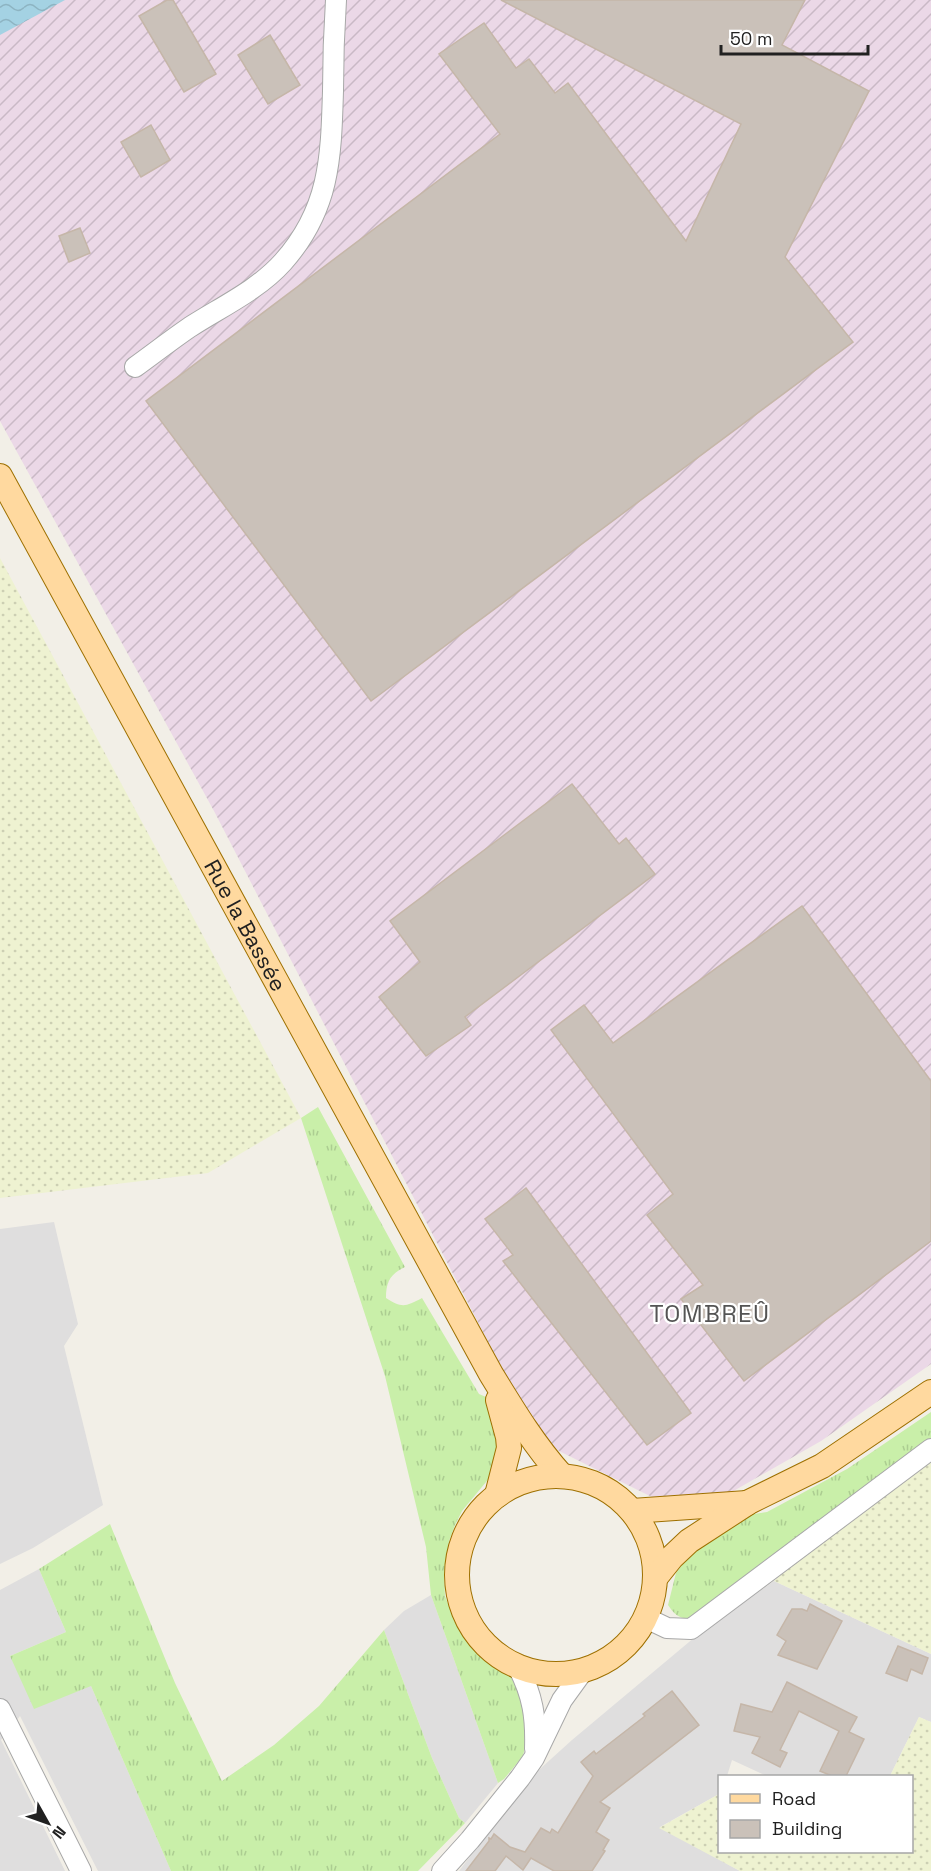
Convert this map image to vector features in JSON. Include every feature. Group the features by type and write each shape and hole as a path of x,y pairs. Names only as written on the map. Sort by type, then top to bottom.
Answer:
{"main road":[{"name":"Rue la Bassée","path":"0,476 491,1374 525,1429 562,1476"},
{"name":"Rue la Bassée","path":"491,1374 509,1448 497,1495"},
{"path":"656,1577 672,1557 690,1541 749,1502 822,1466 931,1392"},
{"path":"562,1476 597,1485 618,1497 632,1511 647,1534 653,1553 656,1577 652,1602 646,1618 624,1648 604,1662 583,1671 550,1675 518,1667 495,1654 482,1641 463,1611 457,1567 466,1534 478,1514 497,1495 531,1479 562,1476"},
{"path":"632,1511 749,1502"}],"street":[{"path":"135,367 261,280 282,263 300,240 324,189 330,161 336,0"},
{"path":"646,1618 667,1628 691,1629 931,1449"},
{"path":"518,1667 531,1695 536,1717 534,1758"},
{"path":"442,1871 493,1812 534,1758 562,1701 583,1671"},
{"path":"0,1709 81,1871"}],"shaded area":[{"path":"0,0 931,0 931,1364 821,1441 730,1493 666,1504 559,1451 545,1440 530,1423 214,811 0,421"},
{"path":"54,1222 78,1324 64,1346 103,1505 33,1548 0,1564 0,1229"},
{"path":"39,1569 66,1632 10,1656 91,1686 171,1871 98,1871 20,1716 1,1740 65,1871 0,1871 0,1590"},
{"path":"774,1581 931,1654 931,1722 919,1717 890,1775 765,1775 732,1760 727,1775 718,1775 718,1795 660,1827 740,1871 459,1871 530,1778 695,1637"},
{"path":"431,1595 498,1783 465,1823 459,1818 432,1758 384,1630 404,1611"}],"green space":[{"path":"0,558 301,1118 208,1173 0,1198"},
{"path":"318,1107 405,1267 390,1279 386,1298 404,1305 422,1298 479,1394 486,1397 500,1432 496,1470 462,1511 455,1525 449,1541 444,1576 445,1596 455,1622 481,1656 514,1678 521,1689 528,1733 523,1756 498,1783 431,1595 426,1547 385,1376 301,1118"},
{"path":"931,1412 931,1440 692,1618 681,1617 670,1608 668,1605 676,1573 699,1542 747,1515 767,1512 847,1469"},
{"path":"931,1462 931,1654 774,1581 784,1572"},
{"path":"110,1524 175,1683 222,1781 274,1745 319,1706 384,1630 432,1758 459,1818 465,1823 418,1871 171,1871 91,1686 34,1709 10,1656 66,1632 39,1569"},
{"path":"919,1717 931,1722 931,1871 740,1871 659,1828 718,1795 718,1853 913,1853 913,1775 890,1775"}],"water":[{"path":"0,0 65,0 0,35"}],"building":[{"path":"167,0 173,0 216,74 184,92 139,16"},
{"path":"501,0 805,0 782,45 869,91 785,257 853,342 371,701 146,401 500,134 439,54 484,23 516,68 529,59 555,93 568,83 686,241 741,124"},
{"path":"270,35 300,85 268,104 238,55"},
{"path":"151,125 170,160 141,177 121,142"},
{"path":"80,228 90,253 69,262 59,236"},
{"path":"572,784 619,844 626,838 655,874 465,1017 471,1025 426,1056 379,997 420,962 390,921"},
{"path":"802,906 931,1081 931,1241 744,1381 681,1299 703,1285 647,1215 673,1194 551,1030 584,1005 613,1043"},
{"path":"526,1188 691,1413 647,1445 503,1261 513,1255 485,1219"},
{"path":"810,1604 842,1621 817,1669 778,1655 786,1641 777,1635 792,1609 807,1611"},
{"path":"898,1646 928,1658 922,1674 911,1669 907,1681 886,1673"},
{"path":"787,1682 857,1717 849,1732 864,1739 846,1775 830,1775 820,1771 839,1731 799,1711 780,1750 787,1753 780,1767 752,1753 760,1737 734,1731 741,1704 772,1712"},
{"path":"672,1691 699,1725 600,1802 610,1808 596,1832 609,1840 592,1871 554,1871 531,1858 523,1870 506,1856 495,1871 466,1871 494,1834 510,1847 525,1852 541,1828 550,1833 552,1829 558,1833 593,1776 581,1762 594,1751 596,1754 645,1716 643,1714"}],"district":[{"name":"TOMBREÛ","path":"710,1313"}]}
